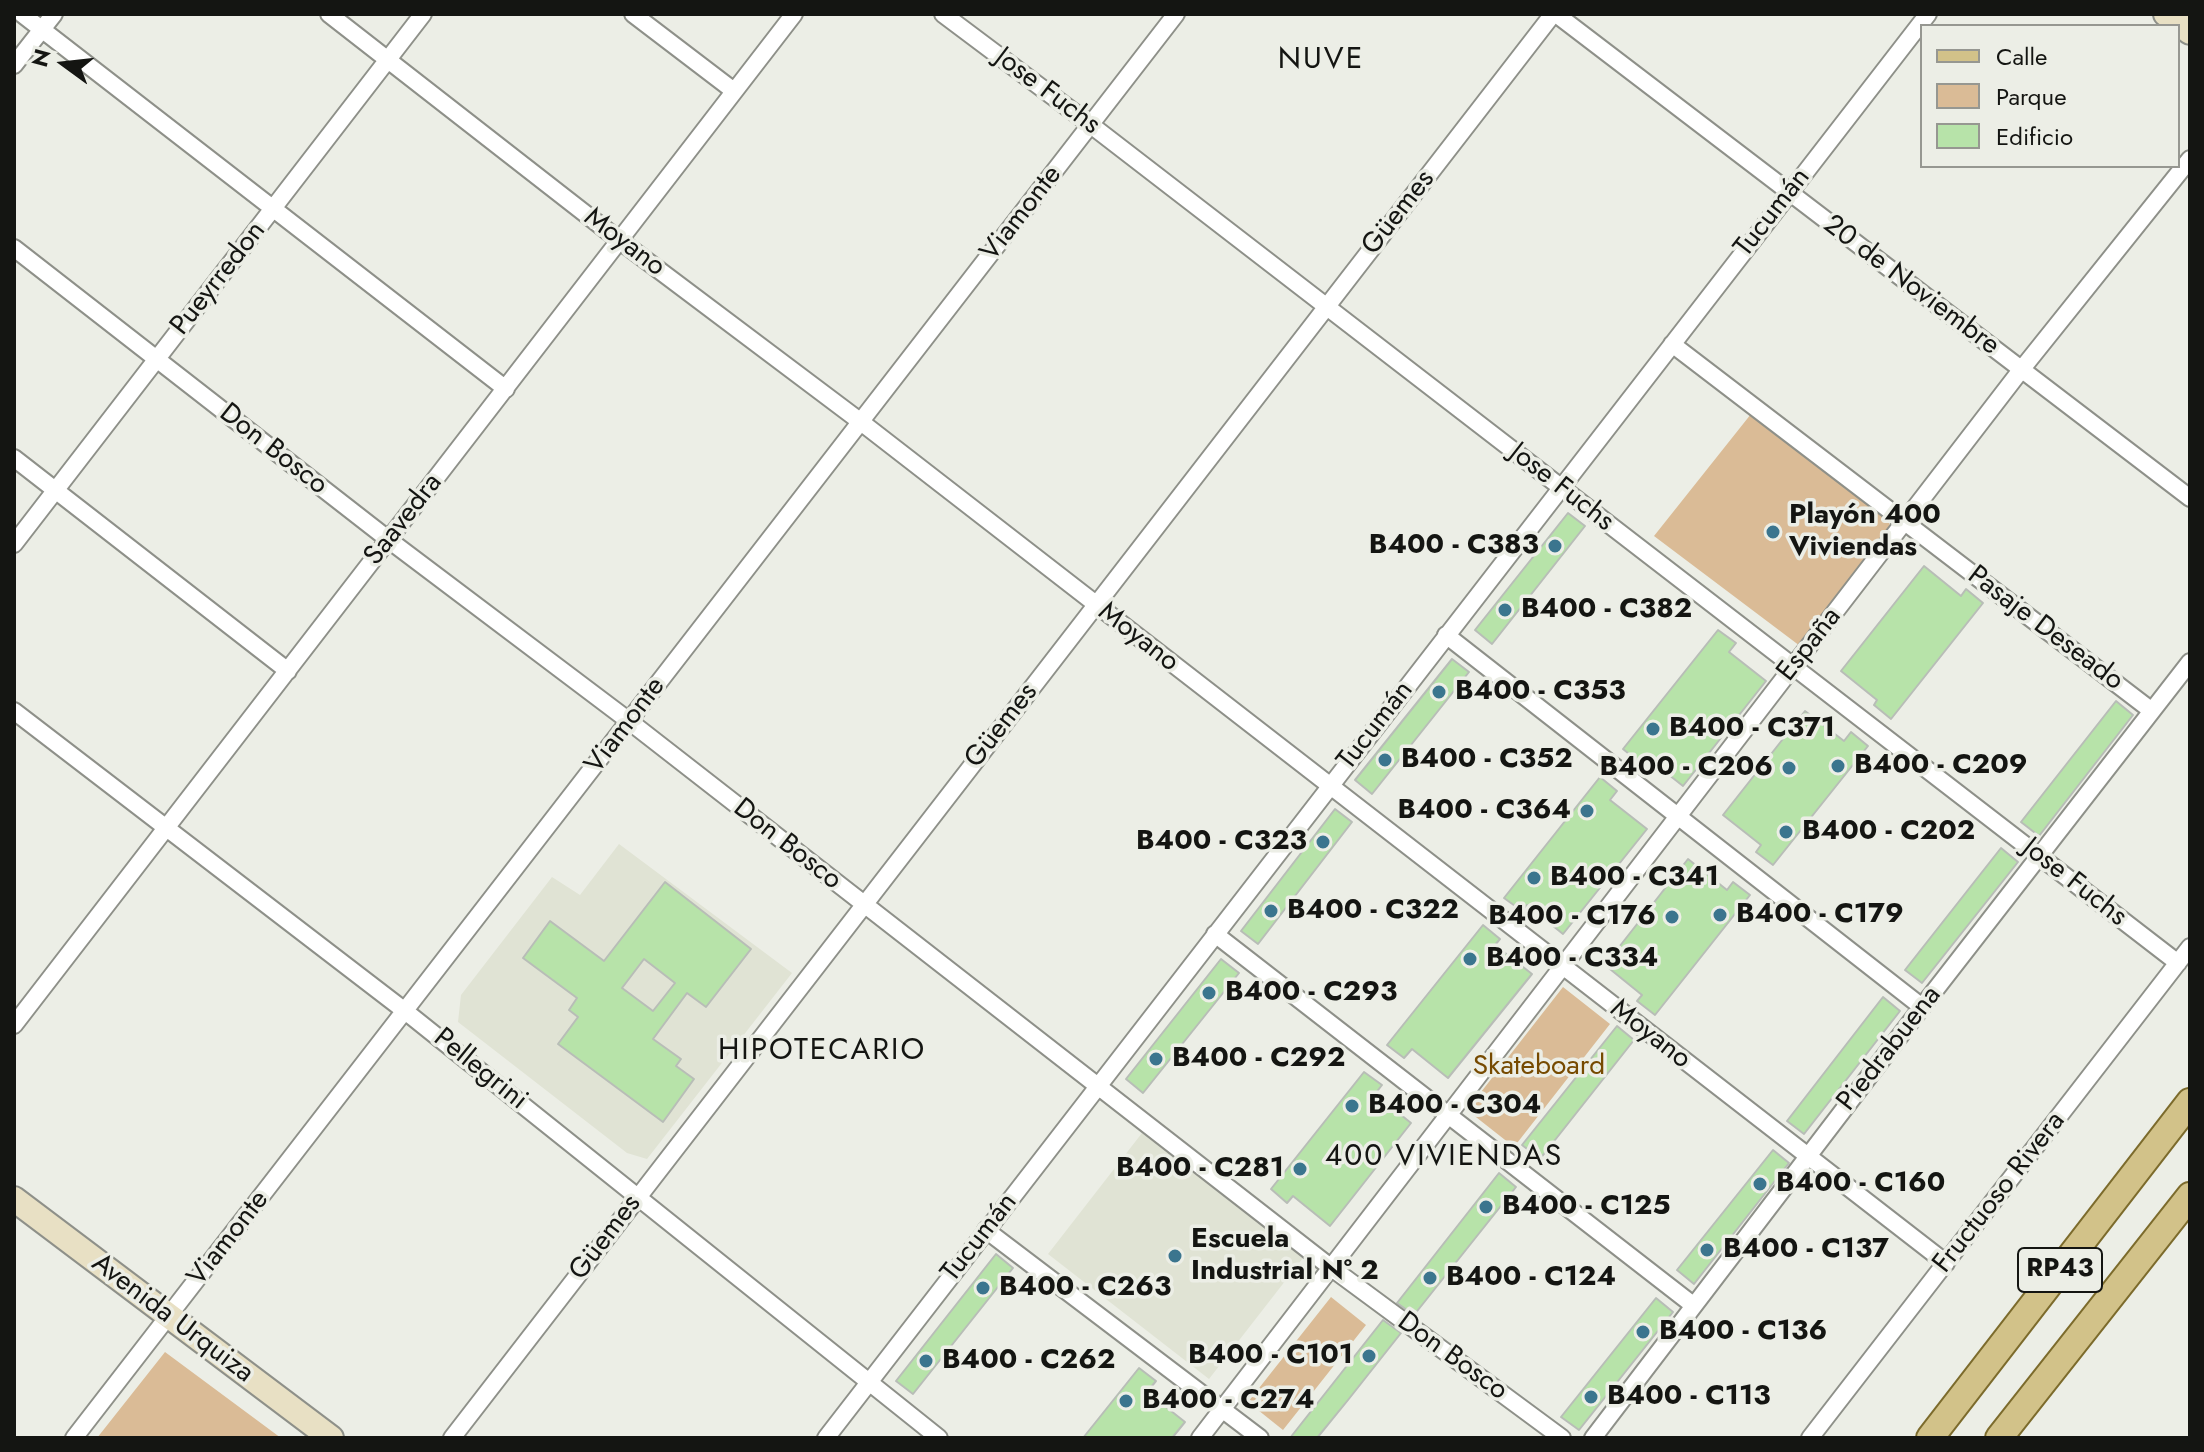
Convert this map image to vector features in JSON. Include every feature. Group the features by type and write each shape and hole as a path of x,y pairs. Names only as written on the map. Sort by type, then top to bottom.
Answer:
{"main road":[{"name":"RP43","path":"1930,1438 2190,1102"},
{"name":"RP43","path":"1999,1438 2190,1196"}],"street":[{"path":"22,14 506,389"},
{"path":"14,65 54,14"},
{"name":"Moyano","path":"329,14 1946,1263"},
{"name":"Pueyrredon","path":"14,544 423,14"},
{"path":"633,14 734,91"},
{"name":"Saavedra","path":"14,1025 794,14"},
{"name":"Jose Fuchs","path":"943,14 2178,963"},
{"name":"Viamonte","path":"74,1438 1176,14"},
{"name":"20 de Noviembre","path":"1554,14 2190,498"},
{"name":"Güemes","path":"452,1438 1554,14"},
{"name":"Tucumán","path":"826,1438 1920,24"},
{"name":"España","path":"1200,1438 1329,1266 2021,370 2190,159"},
{"name":"Don Bosco","path":"14,248 389,540 629,721 1329,1266 1562,1438"},
{"name":"Pasaje Deseado","path":"1672,344 2152,711"},
{"path":"14,458 288,671"},
{"path":"1446,635 1922,1007"},
{"name":"Piedrabuena","path":"1593,1438 2190,662"},
{"name":"Pellegrini","path":"14,711 405,1011 939,1438"},
{"path":"1215,934 1693,1305"},
{"name":"Fructuoso Rivera","path":"1810,1438 2190,947"},
{"name":"Avenida Urquiza","path":"14,1199 331,1438"},
{"path":"986,1230 1260,1438"}],"shaded area":[{"path":"619,844 792,973 647,1159 627,1153 458,1022 461,995 552,877 580,895"},
{"name":"Escuela Industrial N° 2","path":"1142,1133 1303,1258 1209,1379 1048,1254"}],"green space":[{"name":"Playón 400 Viviendas","path":"1751,414 1888,519 1891,529 1804,649 1654,536"},
{"name":"Skateboard","path":"1563,987 1610,1024 1514,1147 1467,1110"},
{"path":"1331,1297 1366,1325 1283,1430 1248,1402"},
{"path":"165,1352 281,1438 97,1438"}],"building":[{"path":"1568,513 1585,526 1492,644 1475,630"},
{"path":"1924,566 1961,596 1966,589 1983,603 1891,719 1874,705 1877,700 1841,671"},
{"path":"1718,630 1736,643 1729,652 1766,681 1683,786 1645,756 1640,763 1623,749"},
{"path":"1452,659 1469,672 1372,794 1355,780"},
{"path":"2116,701 2133,715 2039,836 2021,822"},
{"path":"1805,711 1844,741 1851,732 1868,746 1773,865 1756,852 1761,845 1723,815"},
{"path":"1600,777 1617,791 1610,800 1647,829 1563,934 1527,905 1522,911 1504,898"},
{"path":"1335,809 1352,822 1258,944 1241,931"},
{"path":"2001,848 2018,862 1922,983 1905,970"},
{"path":"1688,859 1727,890 1733,882 1750,895 1655,1015 1637,1001 1642,995 1605,965"},
{"path":"665,882 751,949 706,1007 687,993 653,1039 681,1059 676,1066 694,1079 663,1122 558,1044 578,1017 569,1010 577,998 523,958 550,921 604,961","holes":["644,959 675,983 653,1011 622,988"]},
{"path":"1483,925 1500,939 1495,945 1532,974 1448,1078 1412,1049 1404,1058 1387,1045"},
{"path":"1221,959 1239,973 1143,1093 1126,1079"},
{"path":"1883,997 1900,1011 1804,1134 1787,1121"},
{"path":"1617,1026 1634,1040 1540,1159 1522,1145"},
{"path":"1364,1072 1382,1085 1375,1094 1411,1123 1330,1226 1293,1196 1287,1203 1271,1189"},
{"path":"1773,1150 1789,1163 1694,1284 1677,1270"},
{"path":"1499,1173 1516,1187 1414,1315 1397,1303"},
{"path":"996,1254 1013,1268 913,1394 896,1381"},
{"path":"1656,1298 1673,1312 1579,1430 1561,1417"},
{"path":"1383,1320 1401,1333 1317,1438 1290,1438"},
{"path":"1139,1368 1156,1381 1147,1392 1185,1422 1172,1438 1083,1438"}],"place":[{"name":"Playón 400 Viviendas","path":"1773,532"},
{"name":"B400 - C383","path":"1555,546"},
{"name":"B400 - C382","path":"1505,610"},
{"name":"B400 - C353","path":"1439,692"},
{"name":"B400 - C371","path":"1653,729"},
{"name":"B400 - C352","path":"1385,760"},
{"name":"B400 - C209","path":"1838,766"},
{"name":"B400 - C206","path":"1789,768"},
{"name":"B400 - C364","path":"1587,811"},
{"name":"B400 - C202","path":"1786,832"},
{"name":"B400 - C323","path":"1323,842"},
{"name":"B400 - C341","path":"1534,878"},
{"name":"B400 - C322","path":"1271,911"},
{"name":"B400 - C179","path":"1720,915"},
{"name":"B400 - C176","path":"1672,917"},
{"name":"B400 - C334","path":"1470,959"},
{"name":"B400 - C293","path":"1209,993"},
{"name":"B400 - C292","path":"1156,1059"},
{"name":"B400 - C304","path":"1352,1106"},
{"name":"B400 - C281","path":"1300,1169"},
{"name":"B400 - C160","path":"1760,1184"},
{"name":"B400 - C125","path":"1486,1207"},
{"name":"B400 - C137","path":"1707,1250"},
{"name":"Escuela Industrial N° 2","path":"1175,1256"},
{"name":"B400 - C124","path":"1430,1278"},
{"name":"B400 - C263","path":"983,1288"},
{"name":"B400 - C136","path":"1643,1332"},
{"name":"B400 - C101","path":"1369,1356"},
{"name":"B400 - C262","path":"926,1361"},
{"name":"B400 - C113","path":"1591,1397"},
{"name":"B400 - C274","path":"1126,1401"}],"district":[{"name":"NUVE","path":"1321,61"},
{"name":"HIPOTECARIO","path":"822,1052"},
{"name":"400 VIVIENDAS","path":"1444,1158"}]}
